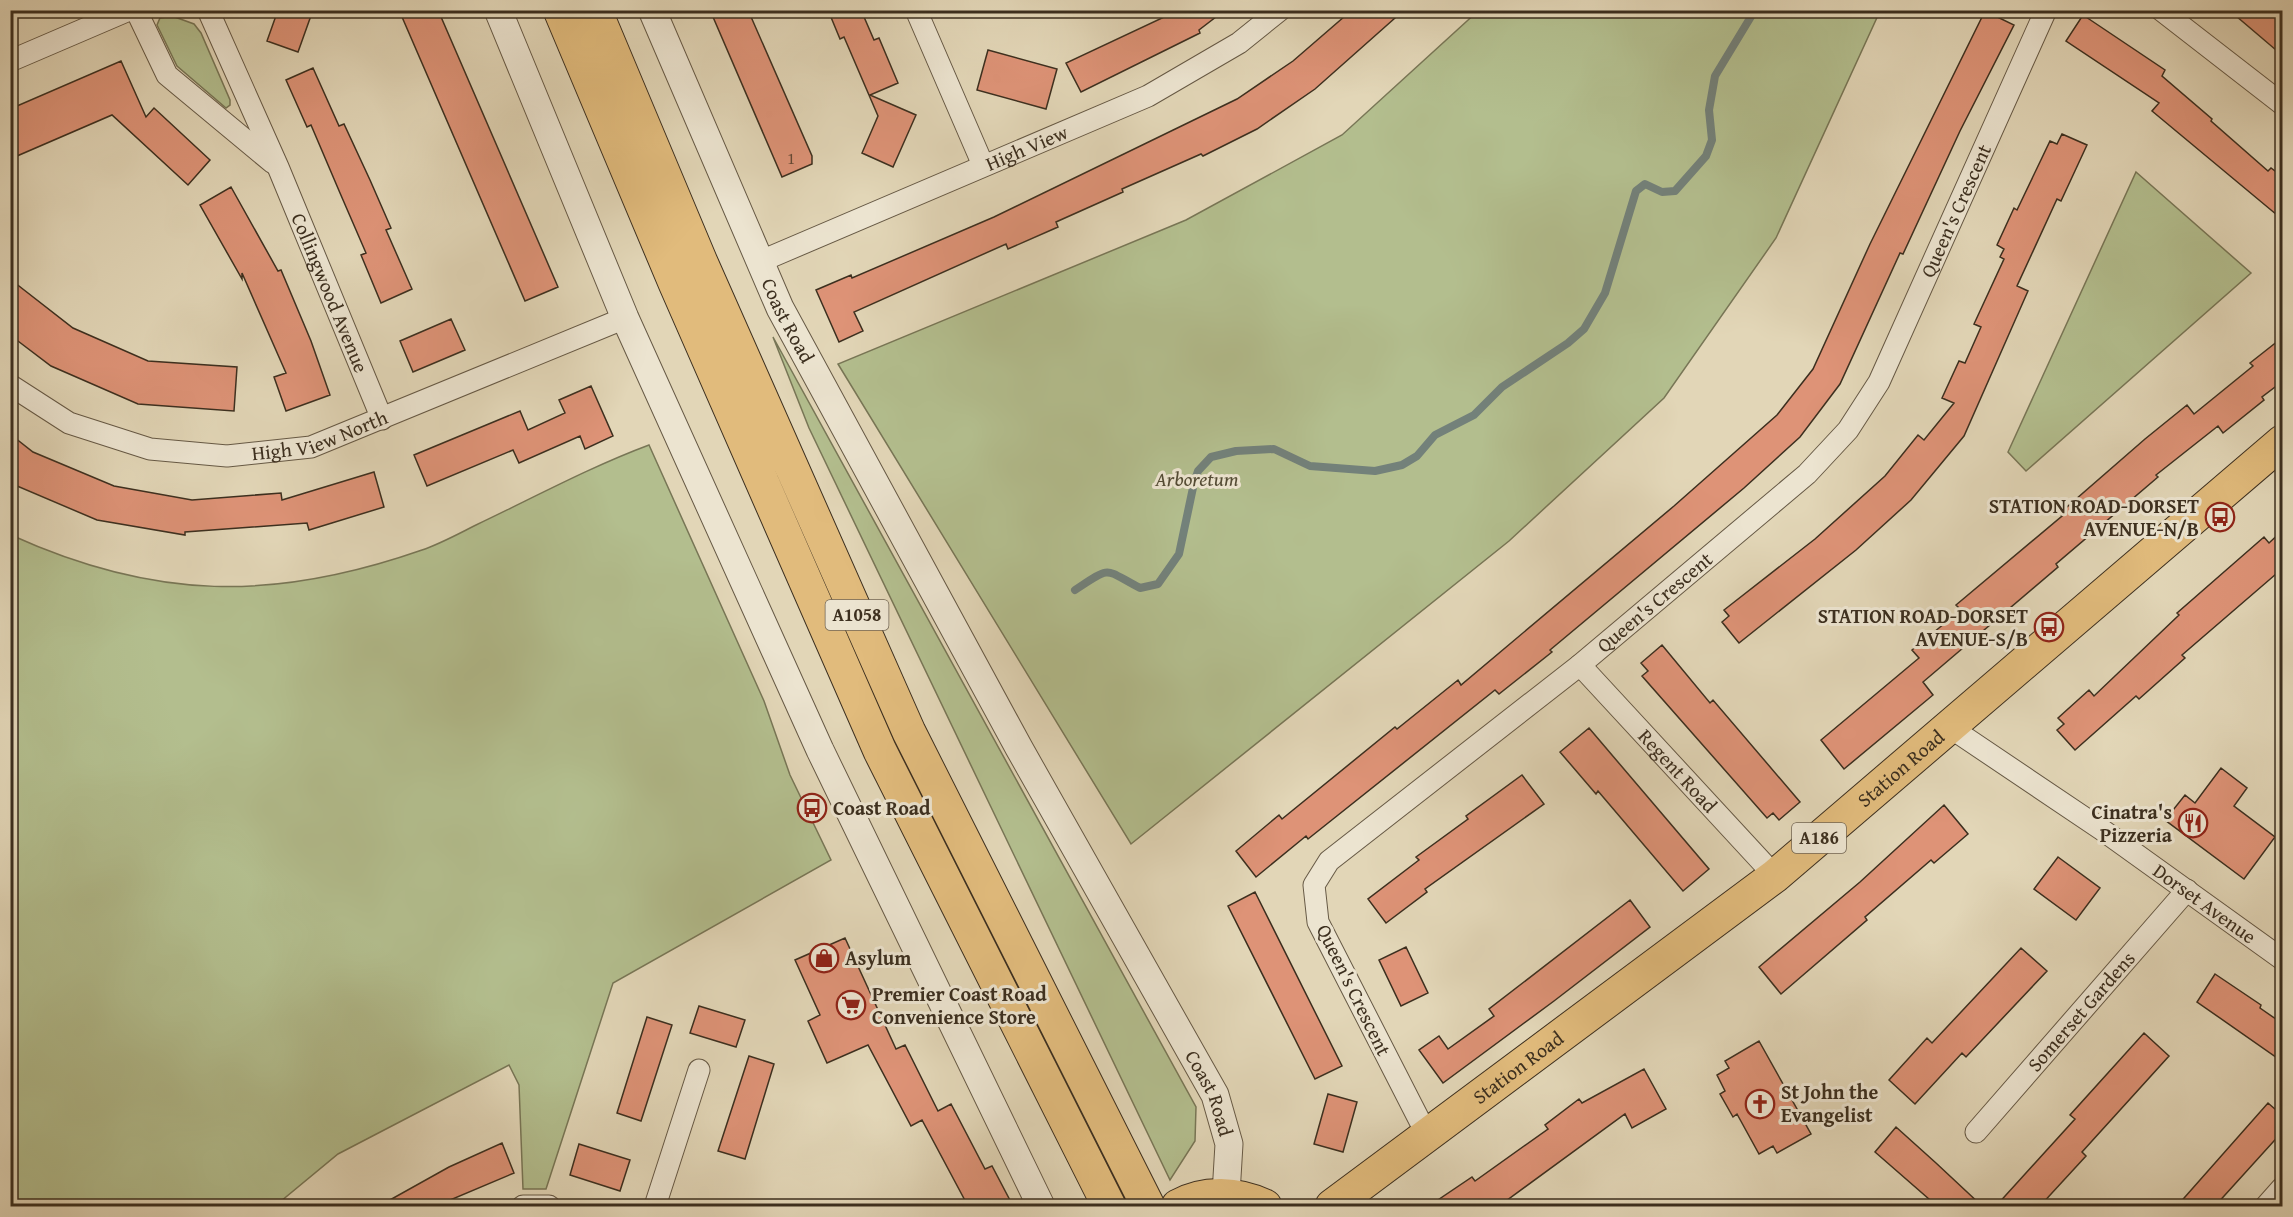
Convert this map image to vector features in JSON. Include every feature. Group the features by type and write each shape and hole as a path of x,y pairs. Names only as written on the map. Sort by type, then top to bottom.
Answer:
{"main road":[{"name":"A1058","path":"561,10 675,283 880,751 1109,1206"},
{"name":"A1058","path":"595,10 700,260 909,732 1148,1206"},
{"name":"Station Road","path":"1332,1206 1428,1137 1775,876 2283,442"},
{"path":"1182,1204 1226,1194 1265,1206"}],"street":[{"path":"10,61 129,10"},
{"name":"Collingwood Avenue","path":"136,10 167,75 278,167"},
{"name":"Collingwood Avenue","path":"208,10 278,167 382,419"},
{"path":"498,10 625,318 820,750 1041,1206"},
{"name":"Coast Road","path":"651,10 780,308 1019,748 1215,1095 1229,1144 1226,1194"},
{"path":"916,10 983,165"},
{"name":"High View","path":"759,262 1148,96 1239,43 1280,10"},
{"name":"Queen's Crescent","path":"1428,1137 1318,922 1314,885 1329,861 1580,665 1807,474 1848,430 1879,382 2046,10"},
{"path":"2161,10 2283,104"},
{"name":"High View North","path":"10,385 69,423 150,449 227,456 311,447 625,318"},
{"name":"Regent Road","path":"1580,665 1775,876"},
{"name":"Dorset Avenue","path":"1948,726 2187,890 2283,959"},
{"name":"Somerset Gardens","path":"1976,1132 2187,890"},
{"path":"655,1206 699,1070"},
{"path":"2266,1206 2283,1188"},
{"path":"523,1206 549,1206"}],"green space":[{"name":"Arboretum","path":"1478,11 1880,11 1776,238 1664,398 1509,541 1131,844 838,364 1186,220 1342,135"},
{"path":"172,16 194,24 201,33 230,100 230,105 226,108 177,66 157,25 160,18"},
{"path":"2136,172 2251,273 2026,471 2008,452"},
{"path":"773,337 1196,1107 1195,1141 1170,1180 809,428"},
{"path":"649,445 764,701 790,775 831,860 613,983 546,1189 523,1189 519,1085 509,1065 338,1154 275,1206 11,1206 11,535 64,556 115,572 165,582 214,586 264,585 315,579 367,567 429,548 583,473"}],"building":[{"path":"278,10 313,10 298,52 267,41"},
{"path":"399,10 438,10 558,287 525,301"},
{"path":"710,10 748,10 812,156 812,164 782,177"},
{"path":"828,10 861,10 874,40 879,38 898,83 870,95 916,115 893,167 862,153 878,116 844,37 840,39"},
{"path":"1179,10 1225,10 1199,30 1200,33 1081,92 1066,63"},
{"path":"1352,10 1404,10 1315,89 1257,129 1203,156 1201,154 1122,189 1123,192 1056,222 1058,227 1008,249 1006,244 854,312 863,331 839,342 816,290 851,275 852,278 994,217 1237,99 1293,61"},
{"path":"2229,10 2283,10 2283,56"},
{"path":"1985,11 2014,25 1960,131 1903,254 1900,253 1840,384 1800,437 1744,488 1550,650 1552,652 1499,694 1495,690 1308,839 1306,836 1256,877 1236,851 1279,815 1282,819 1395,727 1397,729 1458,680 1461,685 1674,506 1777,415 1813,369 1870,244"},
{"path":"2083,15 2165,70 2162,76 2212,119 2211,121 2268,171 2271,168 2283,177 2283,220 2152,111 2159,103 2066,41"},
{"path":"988,50 1057,69 1046,109 977,90"},
{"path":"121,61 146,117 154,108 210,160 188,185 112,115 10,159 10,109"},
{"path":"313,68 339,126 344,124 370,180 391,228 386,230 412,289 381,303 361,255 366,253 311,125 307,127 286,80"},
{"path":"2062,134 2087,145 2061,201 2057,199 2017,286 2028,291 1964,436 1911,500 1856,550 1739,643 1722,622 1729,616 1724,610 1815,539 1885,476 1918,435 1924,440 1954,403 1942,398 1959,361 1965,363 1981,327 1974,324 2004,259 2000,257 2004,249 1997,245 2014,208 2017,210 2050,141 2057,144"},
{"path":"231,187 278,271 281,270 311,341 330,395 286,411 274,377 286,373 242,273 242,279 200,205"},
{"path":"10,279 73,328 148,361 237,367 234,411 138,404 51,366 10,335"},
{"path":"451,319 465,350 413,372 400,341"},
{"path":"2283,337 2283,381 2262,397 2264,400 2223,433 2218,426 2156,475 2158,477 2056,564 2058,567 1923,682 1933,695 1844,769 1821,740 1919,658 1912,650 1961,610 1956,605 2062,516 2060,513 2145,439 2187,405 2194,414 2253,366 2250,363"},
{"path":"591,386 613,436 585,449 580,436 519,463 513,450 427,486 414,455 520,411 528,430 565,413 559,400"},
{"path":"10,434 33,452 114,486 192,500 281,493 282,500 374,472 384,507 309,530 307,523 185,532 185,535 97,520 10,483"},
{"path":"2283,530 2283,568 2182,655 2185,658 2139,699 2136,696 2075,750 2057,730 2064,724 2058,718 2089,690 2094,696 2179,615 2177,613 2264,537 2269,543"},
{"path":"1662,645 1710,703 1713,700 1800,802 1779,820 1773,813 1767,818 1642,676 1648,671 1641,663"},
{"path":"1589,728 1709,869 1683,891 1598,791 1596,794 1560,752"},
{"path":"2221,768 2247,788 2234,806 2275,837 2244,879 2165,820 2185,795 2195,803"},
{"path":"1522,775 1544,804 1425,889 1427,892 1386,923 1368,899 1419,860 1416,857 1468,819 1466,816"},
{"path":"1944,805 1968,834 1934,863 1931,860 1865,917 1867,920 1781,994 1759,967 1860,882"},
{"path":"2058,857 2100,888 2076,920 2034,889"},
{"path":"1255,892 1342,1066 1315,1079 1228,906"},
{"path":"1630,900 1650,927 1443,1083 1419,1050 1439,1036 1448,1049 1494,1016 1489,1009"},
{"path":"845,938 896,1049 905,1045 938,1111 951,1104 985,1169 992,1166 1013,1206 968,1206 922,1120 911,1126 868,1045 827,1063 808,1021 820,1015 795,960"},
{"path":"1406,947 1428,993 1401,1006 1379,960"},
{"path":"2021,948 2047,971 1966,1057 1962,1053 1915,1104 1889,1080 1927,1038 1932,1043"},
{"path":"2215,974 2261,1005 2260,1008 2283,1024 2283,1062 2197,1002"},
{"path":"699,1006 745,1020 736,1047 690,1033"},
{"path":"647,1017 672,1025 641,1121 617,1113"},
{"path":"2144,1033 2169,1056 2082,1152 2086,1156 2040,1206 1996,1206 2075,1119 2070,1115"},
{"name":"St John the Evangelist","path":"1759,1041 1811,1134 1777,1153 1773,1146 1759,1154 1737,1114 1733,1117 1720,1094 1725,1091 1717,1075 1729,1068 1725,1061"},
{"path":"749,1056 774,1064 745,1159 718,1151"},
{"path":"1644,1069 1666,1109 1632,1128 1625,1114 1499,1206 1429,1206 1472,1177 1475,1181 1548,1129 1545,1125 1579,1099 1582,1103"},
{"path":"1328,1094 1357,1102 1343,1152 1314,1144"},
{"path":"2268,1103 2283,1116 2283,1131 2215,1206 2177,1206"},
{"path":"1896,1127 1982,1206 1937,1206 1875,1152"},
{"path":"502,1143 514,1173 436,1206 379,1206 449,1167"},
{"path":"579,1144 630,1160 620,1191 570,1175"}],"waterway":[{"path":"1075,590 1096,576 1108,572 1140,588 1158,584 1179,554 1194,483 1198,471 1211,457 1236,451 1274,449 1310,466 1375,471 1402,465 1417,456 1435,435 1474,415 1502,387 1568,343 1584,329 1605,293 1636,191 1645,184 1662,192 1675,191 1706,156 1712,140 1709,110 1715,76 1755,10"}],"place":[{"name":"STATION ROAD-DORSET AVENUE-N/B","path":"2220,517"},
{"name":"STATION ROAD-DORSET AVENUE-S/B","path":"2049,627"},
{"name":"Coast Road","path":"812,808"},
{"name":"Cinatra's Pizzeria","path":"2193,823"},
{"name":"Asylum","path":"824,958"},
{"name":"Premier Coast Road Convenience Store","path":"851,1005"},
{"name":"St John the Evangelist","path":"1760,1104"}]}
